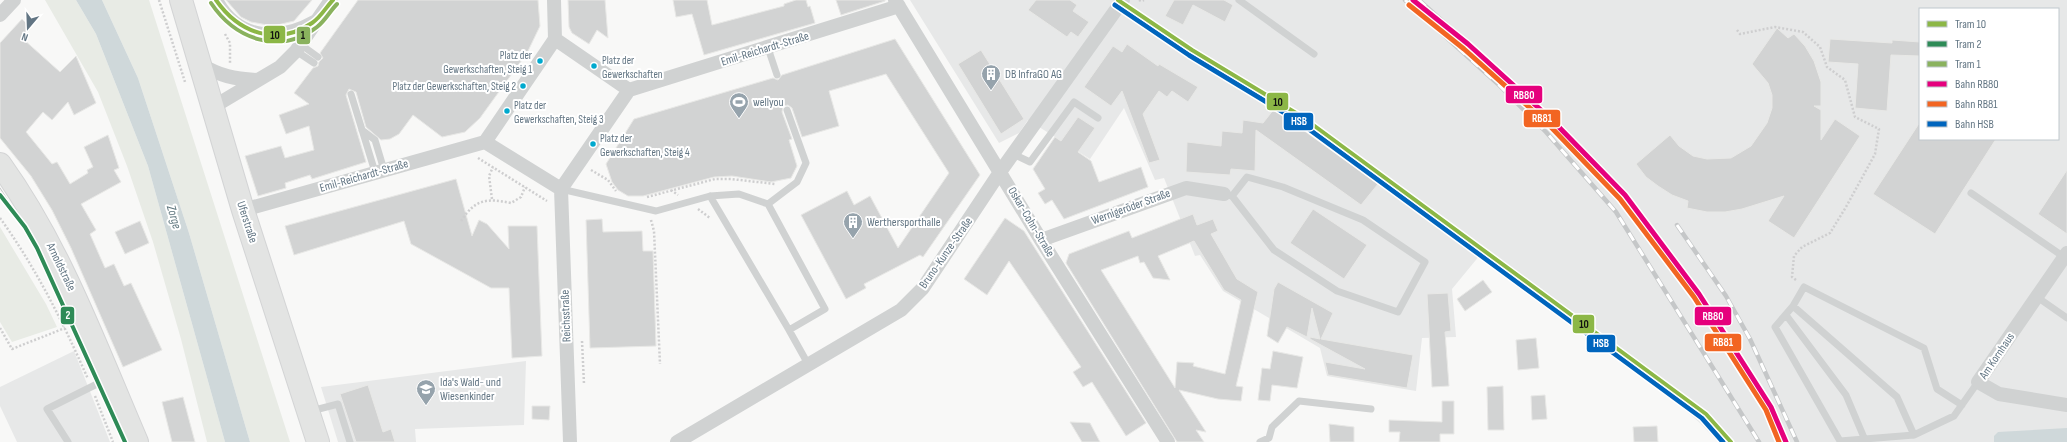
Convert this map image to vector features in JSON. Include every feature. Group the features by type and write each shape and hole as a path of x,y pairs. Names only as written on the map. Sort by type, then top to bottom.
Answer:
{"main road":[{"name":"Uferstraße","path":"181,0 243,210 318,442"},
{"name":"Arnoldstraße","path":"0,164 18,190 49,241 75,297 100,383 137,442"}],"street":[{"path":"0,15 14,0"},
{"path":"216,0 228,18 239,26 250,31 264,34 279,35 300,29 316,21"},
{"path":"212,107 280,67 298,48 331,0"},
{"path":"554,0 555,39 485,142 561,189 629,90 555,39"},
{"name":"Bruno-Kunze-Straße","path":"677,442 901,310 923,288 1000,172 1122,0"},
{"name":"Emil-Reichardt-Straße","path":"629,90 768,48 897,3"},
{"name":"Oskar-Cohn-Straße","path":"897,3 1041,240 1168,442"},
{"path":"200,64 215,73 257,80"},
{"name":"Emil-Reichardt-Straße","path":"243,210 485,142"},
{"name":"Wernigeröder Straße","path":"1041,240 1186,188 1228,195"},
{"name":"Reichsstraße","path":"561,189 570,442"},
{"name":"Am Kornhaus","path":"2066,255 1978,382 1999,394 2067,405"}],"lane":[{"path":"1239,0 1314,54"},
{"path":"298,48 316,60"},
{"path":"768,48 777,75"},
{"path":"351,94 362,129 375,140 380,171"},
{"path":"1015,152 1030,162 1074,102 1098,118"},
{"path":"768,204 797,182 806,163 787,110"},
{"path":"1247,177 1283,187 1363,220 1424,262 1398,312 1350,296 1337,291 1274,250 1228,195 1247,177"},
{"path":"561,189 656,211 710,196 739,194 768,204 825,309 789,330"},
{"path":"1971,193 2066,255"},
{"path":"710,196 808,364"},
{"path":"1962,405 1936,389 1924,348 1804,287 1793,306 1775,327 1840,441 1914,436 1954,416 1962,405 1978,382"},
{"path":"2037,297 2067,318"},
{"path":"1793,306 1897,397 1914,436"},
{"path":"1786,315 1846,395 1865,440"},
{"path":"68,442 47,409 100,383"},
{"path":"1260,442 1269,438 1272,427 1299,401 1371,409"},
{"path":"309,412 338,404 350,442"}],"path":[{"path":"1737,30 1740,34 1775,27 1803,32 1820,47 1828,67 1846,80 1855,117 1879,129 1875,154 1830,233 1802,247 1794,256 1792,277 1804,287"},
{"path":"463,148 562,210"},
{"path":"578,192 595,163"},
{"path":"492,199 489,176 493,167"},
{"path":"591,170 608,180"},
{"path":"461,221 468,210 477,203 492,199 511,203 521,197 525,187"},
{"path":"671,190 713,221"},
{"path":"645,198 654,232 660,364"},
{"path":"0,218 21,247 65,328 100,383 113,442"},
{"path":"0,328 12,349 65,328"},
{"path":"582,339 584,392"}],"shaded area":[{"path":"45,0 76,0 96,34 148,166 225,442 207,442 181,339 153,242 127,166 98,92"},
{"path":"102,0 149,0 290,442 250,442 189,233 138,78"},
{"path":"910,0 2067,0 2067,442 1718,442 1700,423 1646,376 1480,255 1452,289 1456,337 1422,338 1416,391 1327,376 1320,348 1223,291 1200,255 1195,256 1164,178 1155,180 1124,108 1090,159 1028,120 1019,133 999,143"},
{"path":"0,227 46,304 57,327 12,342 0,322"},
{"path":"74,351 110,442 17,442 0,406 0,387"},
{"name":"Ida's Wald- und Wiesenkinder","path":"526,361 524,425 415,429 416,442 338,442 321,387"}],"water":[{"name":"Zorge","path":"76,0 102,0 138,78 189,233 250,442 225,442 148,166 96,34"},
{"path":"2067,428 2067,442 1994,442 1994,436 1998,432"}],"building":[{"path":"226,0 312,0 294,21 273,26 251,22 241,17"},
{"path":"358,0 538,0 540,26 527,53 480,118 465,132 442,137 413,115 399,134 390,139 381,140 366,127 356,92 349,89 346,95 366,162 312,179 310,175 285,183 286,188 258,196 245,156 281,146 285,158 314,150 309,126 286,134 279,115 309,104 294,93 313,68 318,66 319,62 323,58 320,53"},
{"path":"568,0 605,0 608,38 597,30 589,44 572,33 569,27"},
{"path":"673,0 707,0 712,25 784,6 784,4 796,0 806,0 808,7 810,6 815,23 704,55 692,14 676,17"},
{"path":"836,0 885,0 885,1 841,15"},
{"path":"1036,0 1070,0 1077,5 1073,11 1089,22 1078,37 1071,32 1067,37 1028,10"},
{"path":"1174,0 1224,0 1233,5 1225,22 1193,5 1183,25 1165,16"},
{"path":"22,19 31,28 22,38 60,72 76,56 96,103 74,115 68,102 52,120 43,112 26,132 52,164 57,162 70,184 88,173 87,170 93,167 84,147 108,135 119,168 114,170 121,182 81,204 96,230 90,234 105,268 114,264 124,286 131,283 162,350 123,367 71,248 52,210 31,176 0,138 0,43"},
{"path":"1777,28 1788,38 1794,34 1805,46 1814,61 1821,82 1821,106 1814,106 1821,110 1821,140 1835,119 1860,136 1794,238 1768,221 1784,196 1742,209 1725,212 1707,212 1687,208 1688,201 1672,195 1658,186 1646,177 1636,164 1670,135 1679,146 1693,156 1707,159 1731,158 1751,146 1767,123 1772,108 1772,95 1768,83 1752,64"},
{"path":"895,39 980,175 923,257 920,255 864,284 866,288 846,299 801,215 847,191 854,205 870,196 898,248 949,173 886,74 829,91 839,126 802,137 792,108 788,105 783,106 782,112 792,139 789,140 797,166 791,178 771,182 732,176 714,177 643,196 628,196 618,190 612,182 606,164 634,119 773,78 778,80 782,75"},
{"path":"1830,39 1892,43 1892,40 1919,42 1919,56 1891,55 1887,111 1855,108 1858,64 1828,62"},
{"path":"1127,44 1158,66 1159,64 1198,87 1188,102 1172,91 1167,97 1159,91 1143,114 1160,160 1149,163 1122,91 1111,106 1084,87 1113,46 1122,52"},
{"name":"DB InfraGO AG","path":"981,50 1024,119 1001,134 958,64"},
{"path":"1274,109 1378,184 1361,205 1256,130 1255,171 1231,169 1230,175 1186,172 1187,142 1221,146 1222,131 1242,133 1243,120 1263,123"},
{"path":"1078,117 1095,128 1078,152 1091,161 1099,182 1141,167 1148,187 1064,219 1052,200 1045,204 1038,193 1045,189 1033,169 1055,137 1061,141"},
{"path":"1919,124 1919,140 1995,140 1935,234 1873,194"},
{"path":"2067,170 2067,234 2038,214"},
{"path":"456,179 472,236 479,220 487,224 509,249 508,226 537,226 542,356 512,358 509,288 491,288 411,244 404,221 294,255 285,226"},
{"path":"1313,209 1367,245 1344,279 1290,243"},
{"path":"1193,214 1197,225 1213,219 1218,231 1211,234 1237,279 1258,292 1236,386 1243,387 1241,401 1218,399 1179,390 1206,432 1196,430 1204,442 1177,442 1066,263 1069,254 1129,231 1132,238","holes":["1194,241 1224,290 1241,300 1225,374 1193,366 1194,363 1177,362 1175,388 1101,270 1138,256 1140,263 1144,262 1153,278 1170,280 1158,256"]},
{"path":"1005,218 1024,231 1146,423 1126,436 1092,382 1083,387 1073,372 1081,367 1009,261 987,295 964,279"},
{"path":"602,219 603,232 642,231 643,251 653,251 656,346 590,348 586,220"},
{"path":"140,221 149,243 125,254 115,232"},
{"path":"1483,280 1492,292 1465,311 1457,299"},
{"path":"1278,282 1333,313 1321,339 1413,355 1407,388 1328,375 1325,362 1365,369 1310,339 1310,337 1320,339 1312,308 1307,337 1287,327 1278,343 1267,336 1274,289"},
{"path":"1448,293 1451,331 1445,332 1449,386 1432,387 1427,294"},
{"path":"1536,338 1539,368 1518,370 1516,340"},
{"path":"1273,351 1303,357 1297,388 1272,385 1270,401 1258,400 1262,368 1270,369"},
{"path":"368,385 383,432 391,429 395,442 356,442 340,394"},
{"path":"1503,386 1504,430 1488,430 1487,387"},
{"path":"1545,395 1547,419 1532,420 1531,396"},
{"path":"183,397 195,442 172,442 162,402"},
{"path":"1442,401 1454,401 1454,434 1440,434 1440,442 1399,442 1400,432 1389,432 1389,420 1442,422"},
{"path":"532,406 550,406 549,420 532,419"},
{"path":"1070,422 1090,423 1100,442 1082,442"},
{"path":"1329,424 1354,427 1354,442 1330,442"},
{"path":"1657,426 1658,442 1634,442 1633,427"}],"tram line":[{"path":"216,0 223,12 232,21 252,32 275,34 287,33 300,29"},
{"name":"10","path":"216,0 236,21 247,28 260,33 272,35 285,34 299,30 312,23 333,0"},
{"name":"10","path":"1118,0 1192,50 1301,116 1706,414 1731,442"},
{"name":"1","path":"211,3 221,16 232,26 245,34 274,42 288,41 303,36 320,25 337,4"},
{"path":"0,188 25,227"},
{"name":"2","path":"0,195 25,227 37,248 125,442"}],"railway":[{"path":"1405,0 1498,84 1546,132 1616,212 1759,442"},
{"path":"1419,0 1461,38"},
{"path":"1677,225 1726,296 1750,339 1797,442"}],"rail line":[{"name":"RB80","path":"1413,0 1468,44 1553,121 1625,195 1699,294 1771,407 1786,442"},
{"name":"HSB","path":"1115,5 1189,55 1298,121 1702,418 1723,442"},
{"name":"RB81","path":"1409,5 1464,49 1549,125 1620,199 1694,297 1766,410 1779,442"}],"place":[{"name":"Platz der Gewerkschaften, Steig 1","path":"540,61"},
{"name":"Platz der Gewerkschaften","path":"594,66"},
{"name":"Platz der Gewerkschaften, Steig 2","path":"523,86"},
{"name":"DB InfraGO AG","path":"991,91"},
{"name":"Platz der Gewerkschaften, Steig 3","path":"507,111"},
{"name":"wellyou","path":"739,119"},
{"name":"Platz der Gewerkschaften, Steig 4","path":"593,144"},
{"name":"Werthersporthalle","path":"853,239"},
{"name":"Ida's Wald- und Wiesenkinder","path":"426,406"}]}
